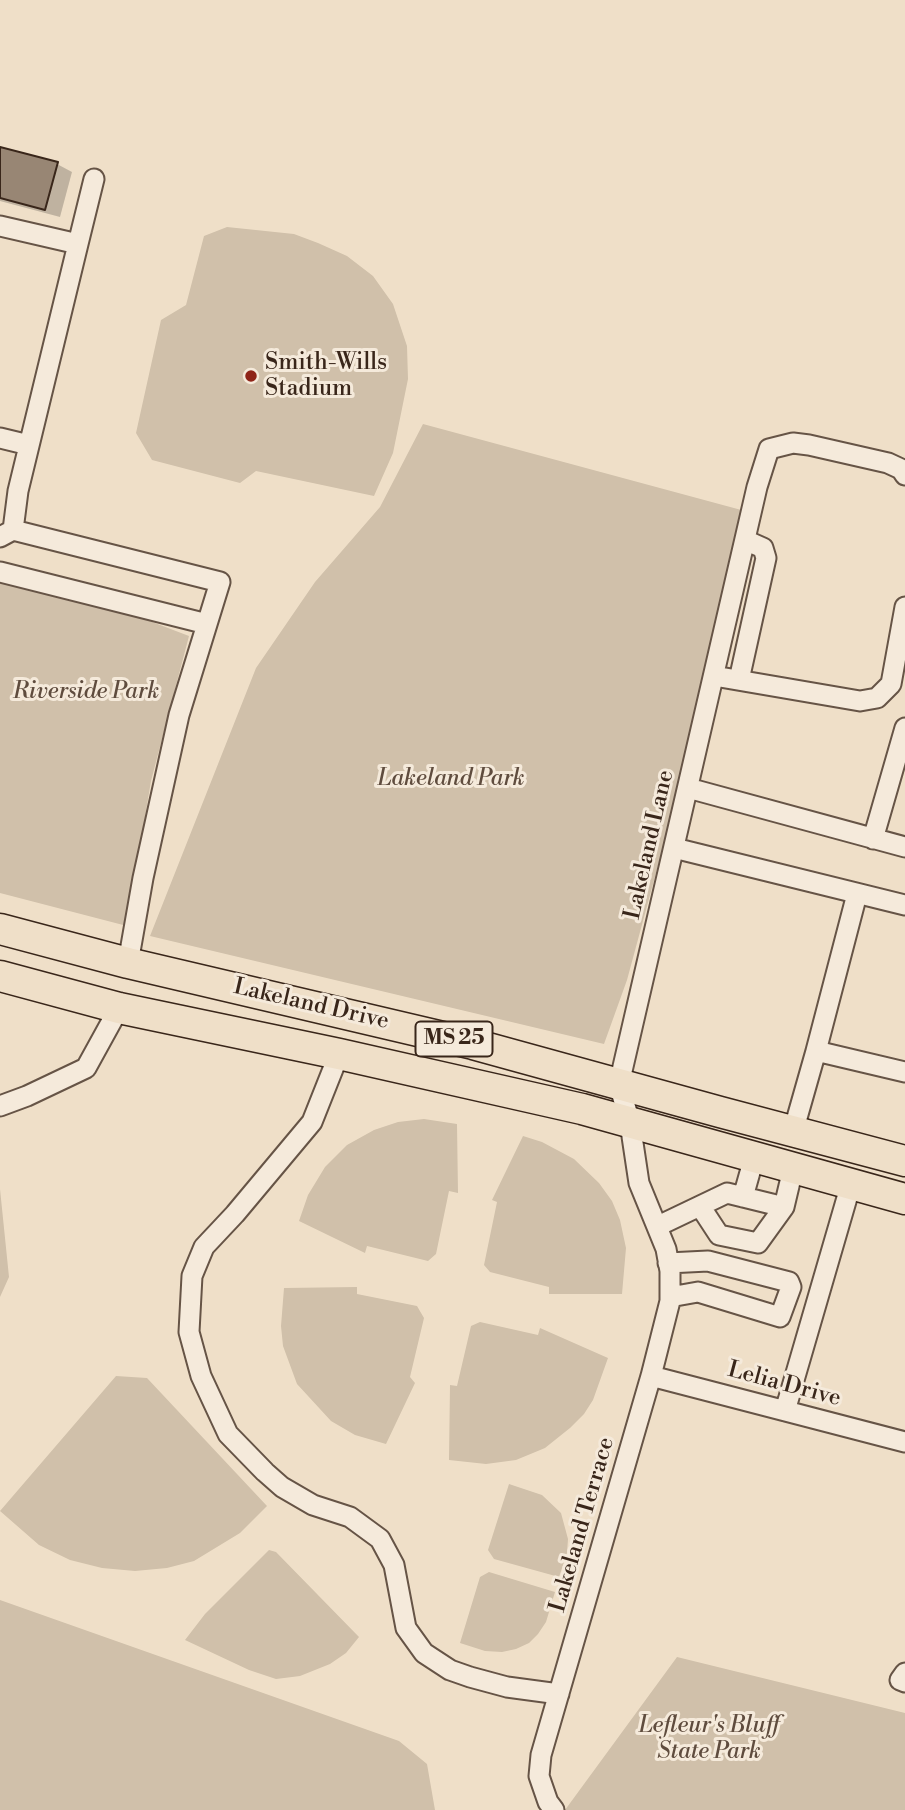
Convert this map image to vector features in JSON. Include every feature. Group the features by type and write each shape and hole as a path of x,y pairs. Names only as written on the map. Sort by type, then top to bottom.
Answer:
{"highway":[{"name":"Lakeland Drive","path":"0,929 128,963 473,1044 905,1161"},
{"path":"119,1008 128,963"},
{"name":"Lakeland Drive","path":"0,976 119,1008 582,1109 905,1199"},
{"path":"339,1054 350,1014"}],"street":[{"path":"94,179 6,533 220,582 179,715 160,796 128,963"},
{"path":"0,226 78,244"},
{"path":"0,438 29,445"},
{"name":"Lakeland Lane","path":"667,1256 658,1226 643,1199 630,1123 619,1084 761,471 769,449 793,443 888,463 903,472"},
{"path":"739,680 766,558 763,548 745,540"},
{"path":"0,572 207,624"},
{"path":"714,676 865,701 877,698 891,684 905,607"},
{"path":"873,839 905,728"},
{"path":"688,788 905,847"},
{"path":"674,848 905,905"},
{"path":"793,1132 817,1051 857,894"},
{"path":"0,1106 86,1068 119,1008"},
{"path":"817,1051 905,1072"},
{"path":"339,1054 312,1122 236,1214 204,1247 191,1276 189,1332 201,1376 228,1434 265,1472 282,1487 313,1505 350,1517 380,1539 394,1564 406,1628 424,1653 450,1670 470,1677 507,1687 559,1694"},
{"path":"744,1197 754,1158"},
{"path":"700,1206 719,1235 758,1243 784,1207 793,1169"},
{"path":"785,1411 851,1184"},
{"path":"658,1226 727,1193 784,1207"},
{"path":"667,1256 708,1261 789,1282 791,1287 779,1317 698,1292 670,1297"},
{"name":"Lakeland Terrace","path":"554,1810 548,1802 539,1776 541,1755 651,1376 670,1297 667,1256"},
{"name":"Lelia Drive","path":"651,1376 905,1443"}],"green space":[{"name":"Smith-Wills Stadium","path":"227,227 294,234 347,256 373,276 393,304 407,346 408,379 393,453 374,496 256,471 240,483 152,460 136,433 161,320 186,305 204,236"},
{"name":"Lakeland Park","path":"423,424 745,511 689,751 627,980 604,1044 150,936 256,668 315,582 380,507"},
{"name":"Riverside Park","path":"0,564 189,636 151,781 127,926 0,893"},
{"path":"424,1119 457,1124 458,1193 449,1191 436,1254 428,1261 367,1246 365,1253 299,1221 308,1195 325,1167 347,1145 374,1130 398,1122"},
{"path":"523,1136 542,1142 574,1159 599,1183 612,1201 620,1220 626,1248 622,1294 549,1294 549,1287 490,1272 484,1265 497,1202 492,1200"},
{"path":"0,1189 9,1277 0,1297"},
{"path":"357,1287 357,1294 417,1306 424,1318 410,1377 415,1383 386,1444 355,1435 331,1421 297,1384 283,1346 281,1326 284,1288"},
{"path":"480,1322 538,1335 540,1328 608,1358 593,1400 584,1414 545,1448 516,1460 486,1464 449,1460 450,1385 457,1386 471,1326"},
{"path":"116,1376 147,1378 267,1506 240,1533 194,1561 167,1568 135,1571 102,1568 70,1560 39,1545 0,1511"},
{"path":"509,1484 542,1495 561,1513 568,1539 567,1553 559,1577 494,1559 488,1550"},
{"path":"269,1550 276,1552 359,1637 346,1653 330,1664 300,1676 276,1679 249,1670 185,1640 205,1614"},
{"path":"489,1572 555,1592 546,1622 538,1634 529,1643 516,1649 485,1651 460,1643 480,1577"},
{"path":"0,1600 399,1741 427,1764 435,1810 0,1810"},
{"name":"Lefleur's Bluff State Park","path":"677,1657 905,1713 905,1810 565,1810"}],"building":[{"path":"0,147 58,162 45,210 0,198"}],"place":[{"name":"Smith-Wills Stadium","path":"251,376"}]}
